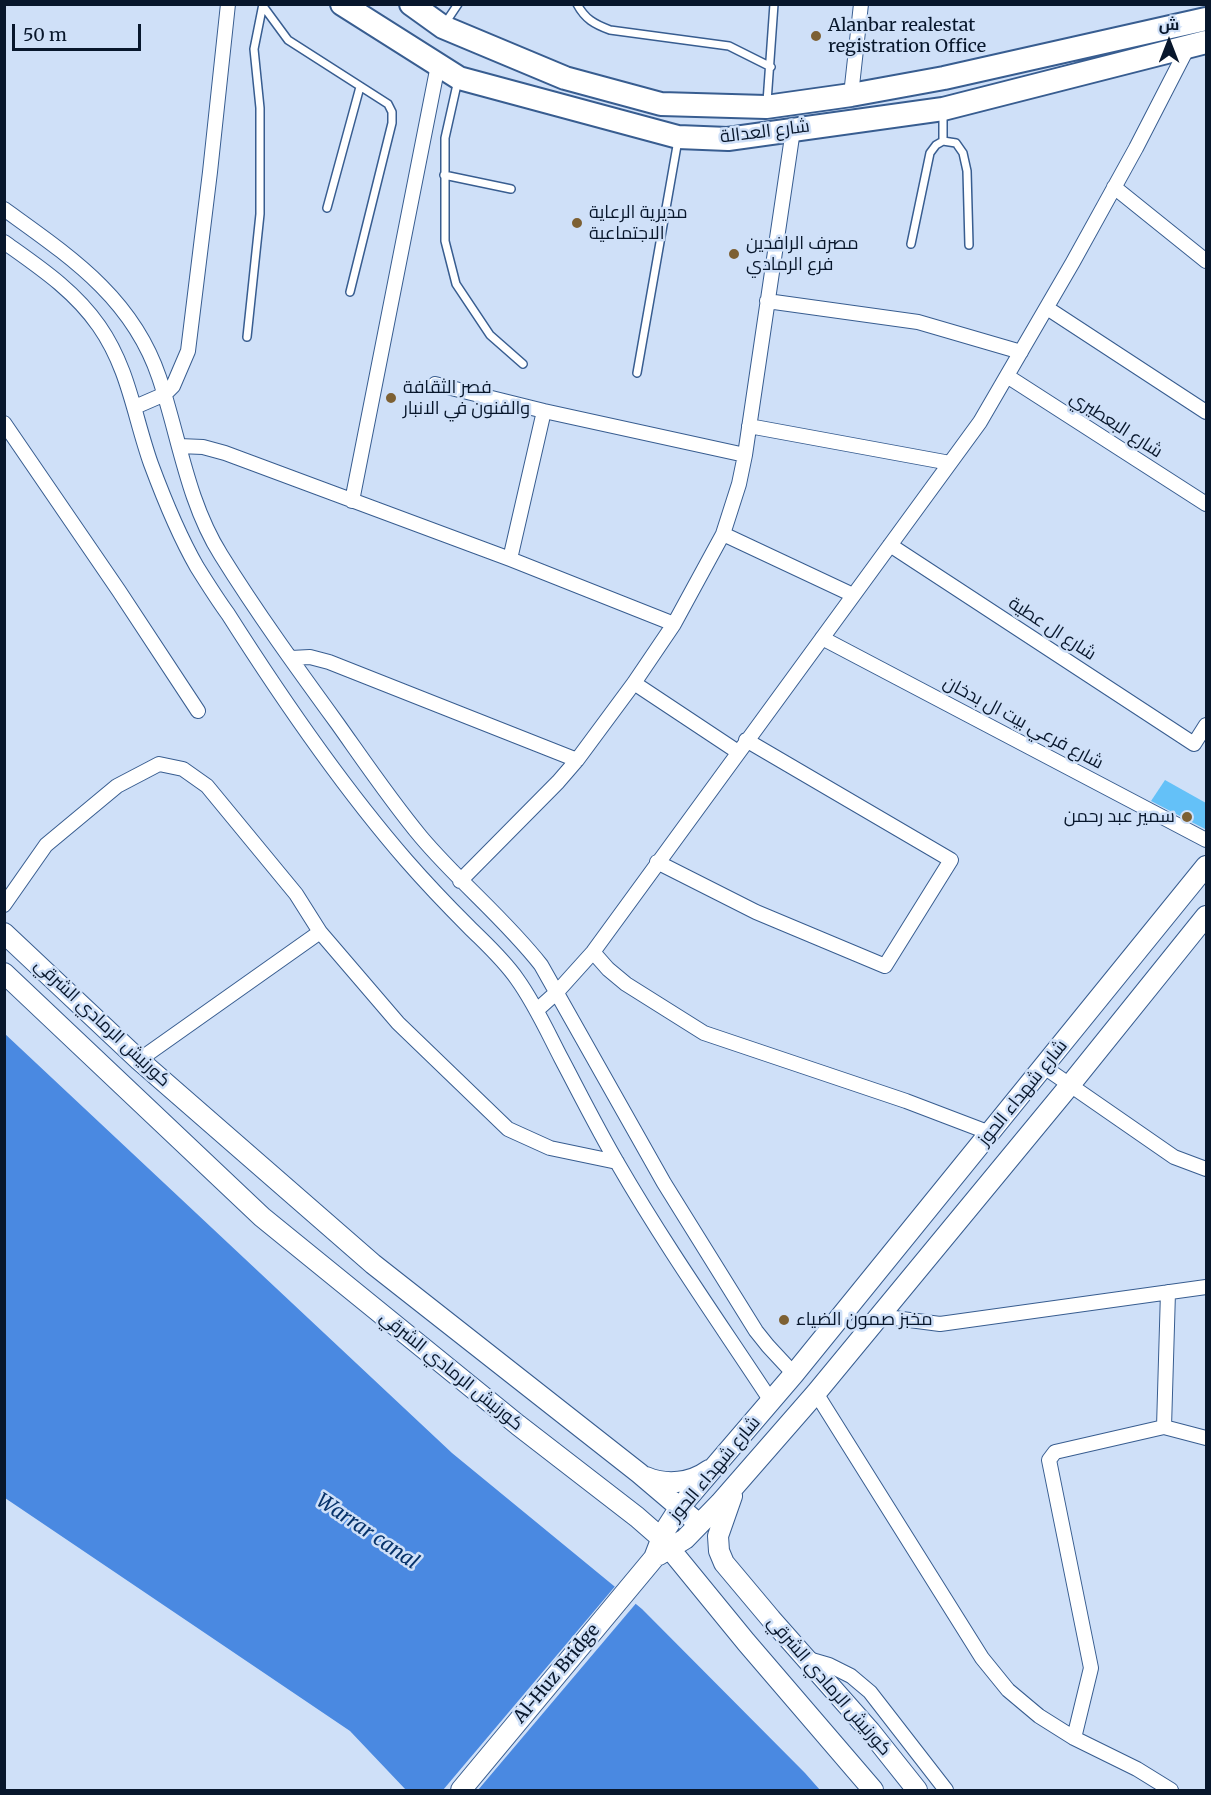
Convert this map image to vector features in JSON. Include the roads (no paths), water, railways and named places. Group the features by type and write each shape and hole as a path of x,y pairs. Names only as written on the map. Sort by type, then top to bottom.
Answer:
{"main road":[{"name":"شارع العدالة","path":"342,4 459,78 678,137 728,139 943,109 1197,45"},
{"name":"شارع العدالة","path":"411,4 443,27 565,78 661,104 766,107 851,95 944,78 1206,19"},
{"name":"شارع شهداء الحوز","path":"662,1549 668,1524 680,1507 794,1374 1206,866"},
{"name":"شارع شهداء الحوز","path":"662,1549 699,1524 816,1393 1206,916"},
{"name":"كورنيش الرمادي الشرقي","path":"4,933 139,1060 373,1264 639,1473 699,1524"},
{"name":"كورنيش الرمادي الشرقي","path":"4,973 262,1217 518,1425 620,1504 746,1642 873,1791"},
{"path":"639,1473 660,1482 683,1482 714,1467"},
{"name":"كورنيش الرمادي الشرقي","path":"736,1485 720,1529 718,1543 723,1563 870,1731 917,1791"},
{"name":"Al-Huz Bridge","path":"460,1791 662,1549"},
{"path":"746,1642 771,1619"}],"street":[{"path":"135,407 165,394 173,386 188,351 228,4"},
{"path":"851,95 861,4"},
{"path":"537,1010 557,992 593,952 980,422 1197,45"},
{"path":"352,501 438,65"},
{"path":"460,881 577,760 674,624 723,534 739,484 745,455 793,130"},
{"path":"1114,187 1206,261"},
{"path":"4,209 84,270 123,309 158,374 192,491 209,534 220,554 398,808 460,881 531,953 550,978 663,1183 756,1331 794,1374"},
{"path":"4,242 49,273 84,307 99,326 127,380 149,459 178,532 197,566 262,667 375,824 442,898 500,957 527,993 617,1162 690,1281 771,1401"},
{"path":"767,301 918,322 1021,352"},
{"path":"1047,308 1206,412"},
{"name":"شارع البعطيري","path":"1007,376 1206,504"},
{"path":"435,384 544,411 745,455"},
{"path":"510,559 544,411"},
{"path":"4,423 198,711"},
{"path":"749,426 950,464"},
{"path":"179,446 203,447 225,453 510,559 674,624"},
{"path":"723,534 853,595"},
{"name":"شارع ال عطية","path":"890,545 1194,744 1206,727"},
{"name":"شارع فرعي بيت ال بدخان","path":"822,638 1206,840"},
{"path":"291,658 310,657 329,662 577,760"},
{"path":"634,683 742,746 951,860 885,966 756,912 657,862"},
{"path":"4,905 46,845 117,786 159,764 183,770 207,786 296,894 320,932 398,1023 508,1129 550,1148 617,1162"},
{"path":"139,1060 320,932"},
{"path":"593,952 626,984 704,1033 906,1101 990,1133"},
{"path":"1044,1067 1174,1157 1206,1169"},
{"path":"879,1316 940,1324 1206,1287"},
{"path":"1164,1427 1168,1292"},
{"path":"816,1393 982,1658 1008,1690 1039,1716 1074,1738 1137,1769 1171,1791"},
{"path":"1074,1738 1091,1668 1049,1460 1055,1452 1164,1427 1206,1438"},
{"path":"806,1658 829,1665 851,1676 870,1692 946,1791"}],"lane":[{"path":"443,27 458,4"},
{"path":"577,4 583,16 588,20 610,30 729,46 771,67"},
{"path":"766,107 771,67 774,4"},
{"path":"263,5 288,40 388,104 392,112 392,123 350,292"},
{"path":"247,337 260,214 260,108 254,49 263,5"},
{"path":"459,78 445,138 445,241 456,284 490,335 523,364"},
{"path":"327,208 360,87"},
{"path":"943,109 943,141"},
{"path":"637,373 678,137"},
{"path":"911,244 930,153 936,144 943,141 956,143 963,153 967,171 969,245"},
{"path":"444,175 511,189"}],"water":[{"name":"Warrar canal","path":"4,1033 452,1453 642,1609 820,1790 406,1790 350,1731 5,1498"}],"place":[{"name":"Alanbar realestat registration Office","path":"816,36"},
{"name":"مديرية الرعاية الاجتماعية","path":"577,223"},
{"name":"مصرف الرافدين فرع الرمادي","path":"734,254"},
{"name":"فصر الثقافة والفنون في الانبار","path":"391,398"},
{"name":"سمير عبد رحمن","path":"1187,817"},
{"name":"مخبز صمون الضياء","path":"784,1320"}]}
